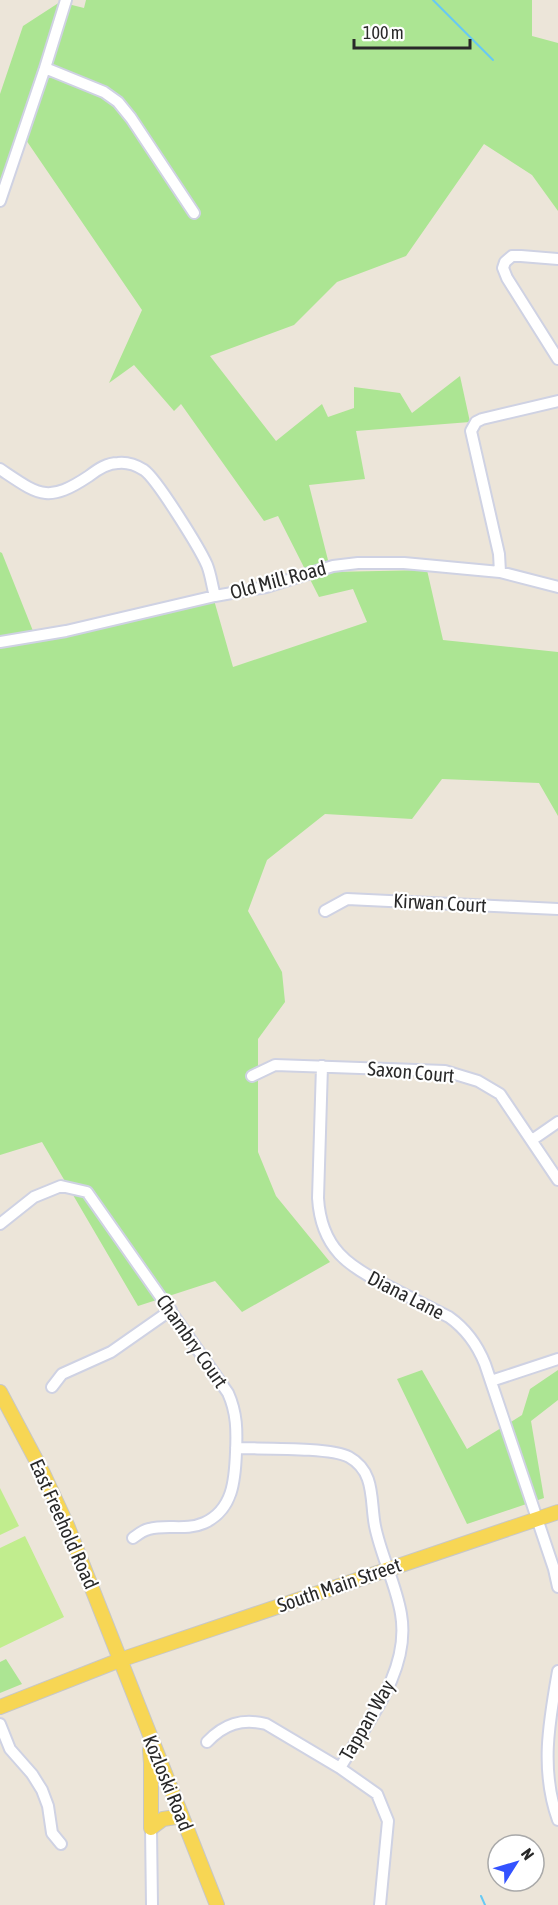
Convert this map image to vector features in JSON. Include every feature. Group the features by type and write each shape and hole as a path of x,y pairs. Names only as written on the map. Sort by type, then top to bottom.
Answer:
{"main road":[{"name":"East Freehold Road","path":"0,1392 68,1525 120,1660"},
{"name":"South Main Street","path":"0,1707 120,1660 558,1512"},
{"name":"Kozloski Road","path":"120,1660 217,1905"},
{"path":"145,1725 152,1763 151,1828"},
{"path":"151,1828 163,1819 182,1816"}],"street":[{"path":"0,201 3,180 45,68 66,0"},
{"path":"45,68 104,92 118,102 194,213"},
{"path":"558,259 512,256 503,266 507,279 558,359"},
{"path":"500,572 496,539 471,434 473,426 482,419 558,401"},
{"path":"0,469 29,488 50,494 67,490 109,464 126,463 142,468 153,479 201,552 215,596"},
{"name":"Old Mill Road","path":"0,642 66,632 266,586 333,566 358,562 404,562 500,572 558,587"},
{"name":"Kirwan Court","path":"324,912 347,899 558,909"},
{"name":"Saxon Court","path":"252,1077 275,1065 445,1071 478,1081 500,1094 558,1180"},
{"name":"Diana Lane","path":"322,1066 318,1198 326,1234 339,1254 362,1274 457,1322 479,1350 558,1587"},
{"path":"532,1140 558,1122"},
{"name":"Chambry Court","path":"0,1224 34,1197 61,1186 87,1192 228,1393 235,1412 234,1486 219,1513 205,1523 196,1526 149,1529 132,1538"},
{"path":"52,1387 62,1374 111,1352 171,1310"},
{"path":"491,1381 558,1359"},
{"name":"Tappan Way","path":"236,1448 340,1453 358,1463 368,1477 372,1488 373,1518 401,1616 402,1632 398,1663 386,1691 340,1768"},
{"path":"558,1671 547,1734 546,1758 550,1796 558,1820"},
{"path":"207,1742 219,1729 235,1724 257,1722 275,1729 340,1768 377,1794 388,1821 380,1905"},
{"path":"0,1724 10,1749 32,1774 42,1790 48,1806 52,1833 62,1844"},
{"path":"151,1828 152,1905"}],"green space":[{"path":"86,0 532,0 532,36 558,43 558,211 532,175 484,144 406,256 337,282 294,325 210,356 276,441 322,404 328,417 354,408 354,387 400,393 412,413 460,376 470,422 356,431 365,479 309,485 331,572 427,570 443,640 558,652 558,816 539,783 442,779 412,819 325,814 267,860 248,911 282,972 285,1002 258,1039 258,1152 276,1196 330,1262 242,1312 215,1281 138,1306 42,1142 0,1155 0,552 33,631 214,600 233,667 367,622 353,589 319,597 278,516 264,521 181,404 174,411 134,365 109,383 142,310 26,140 10,184 0,182 0,94 23,26 60,2 84,8"},
{"path":"422,1370 467,1449 522,1415 530,1389 558,1370 558,1400 531,1421 544,1498 467,1524 397,1379"},
{"path":"0,1488 19,1526 0,1535"},
{"path":"25,1536 64,1617 0,1648 0,1548"},
{"path":"6,1659 22,1684 0,1693 0,1662"}],"waterway":[{"path":"433,0 493,60"},
{"path":"481,1896 485,1905"}]}
